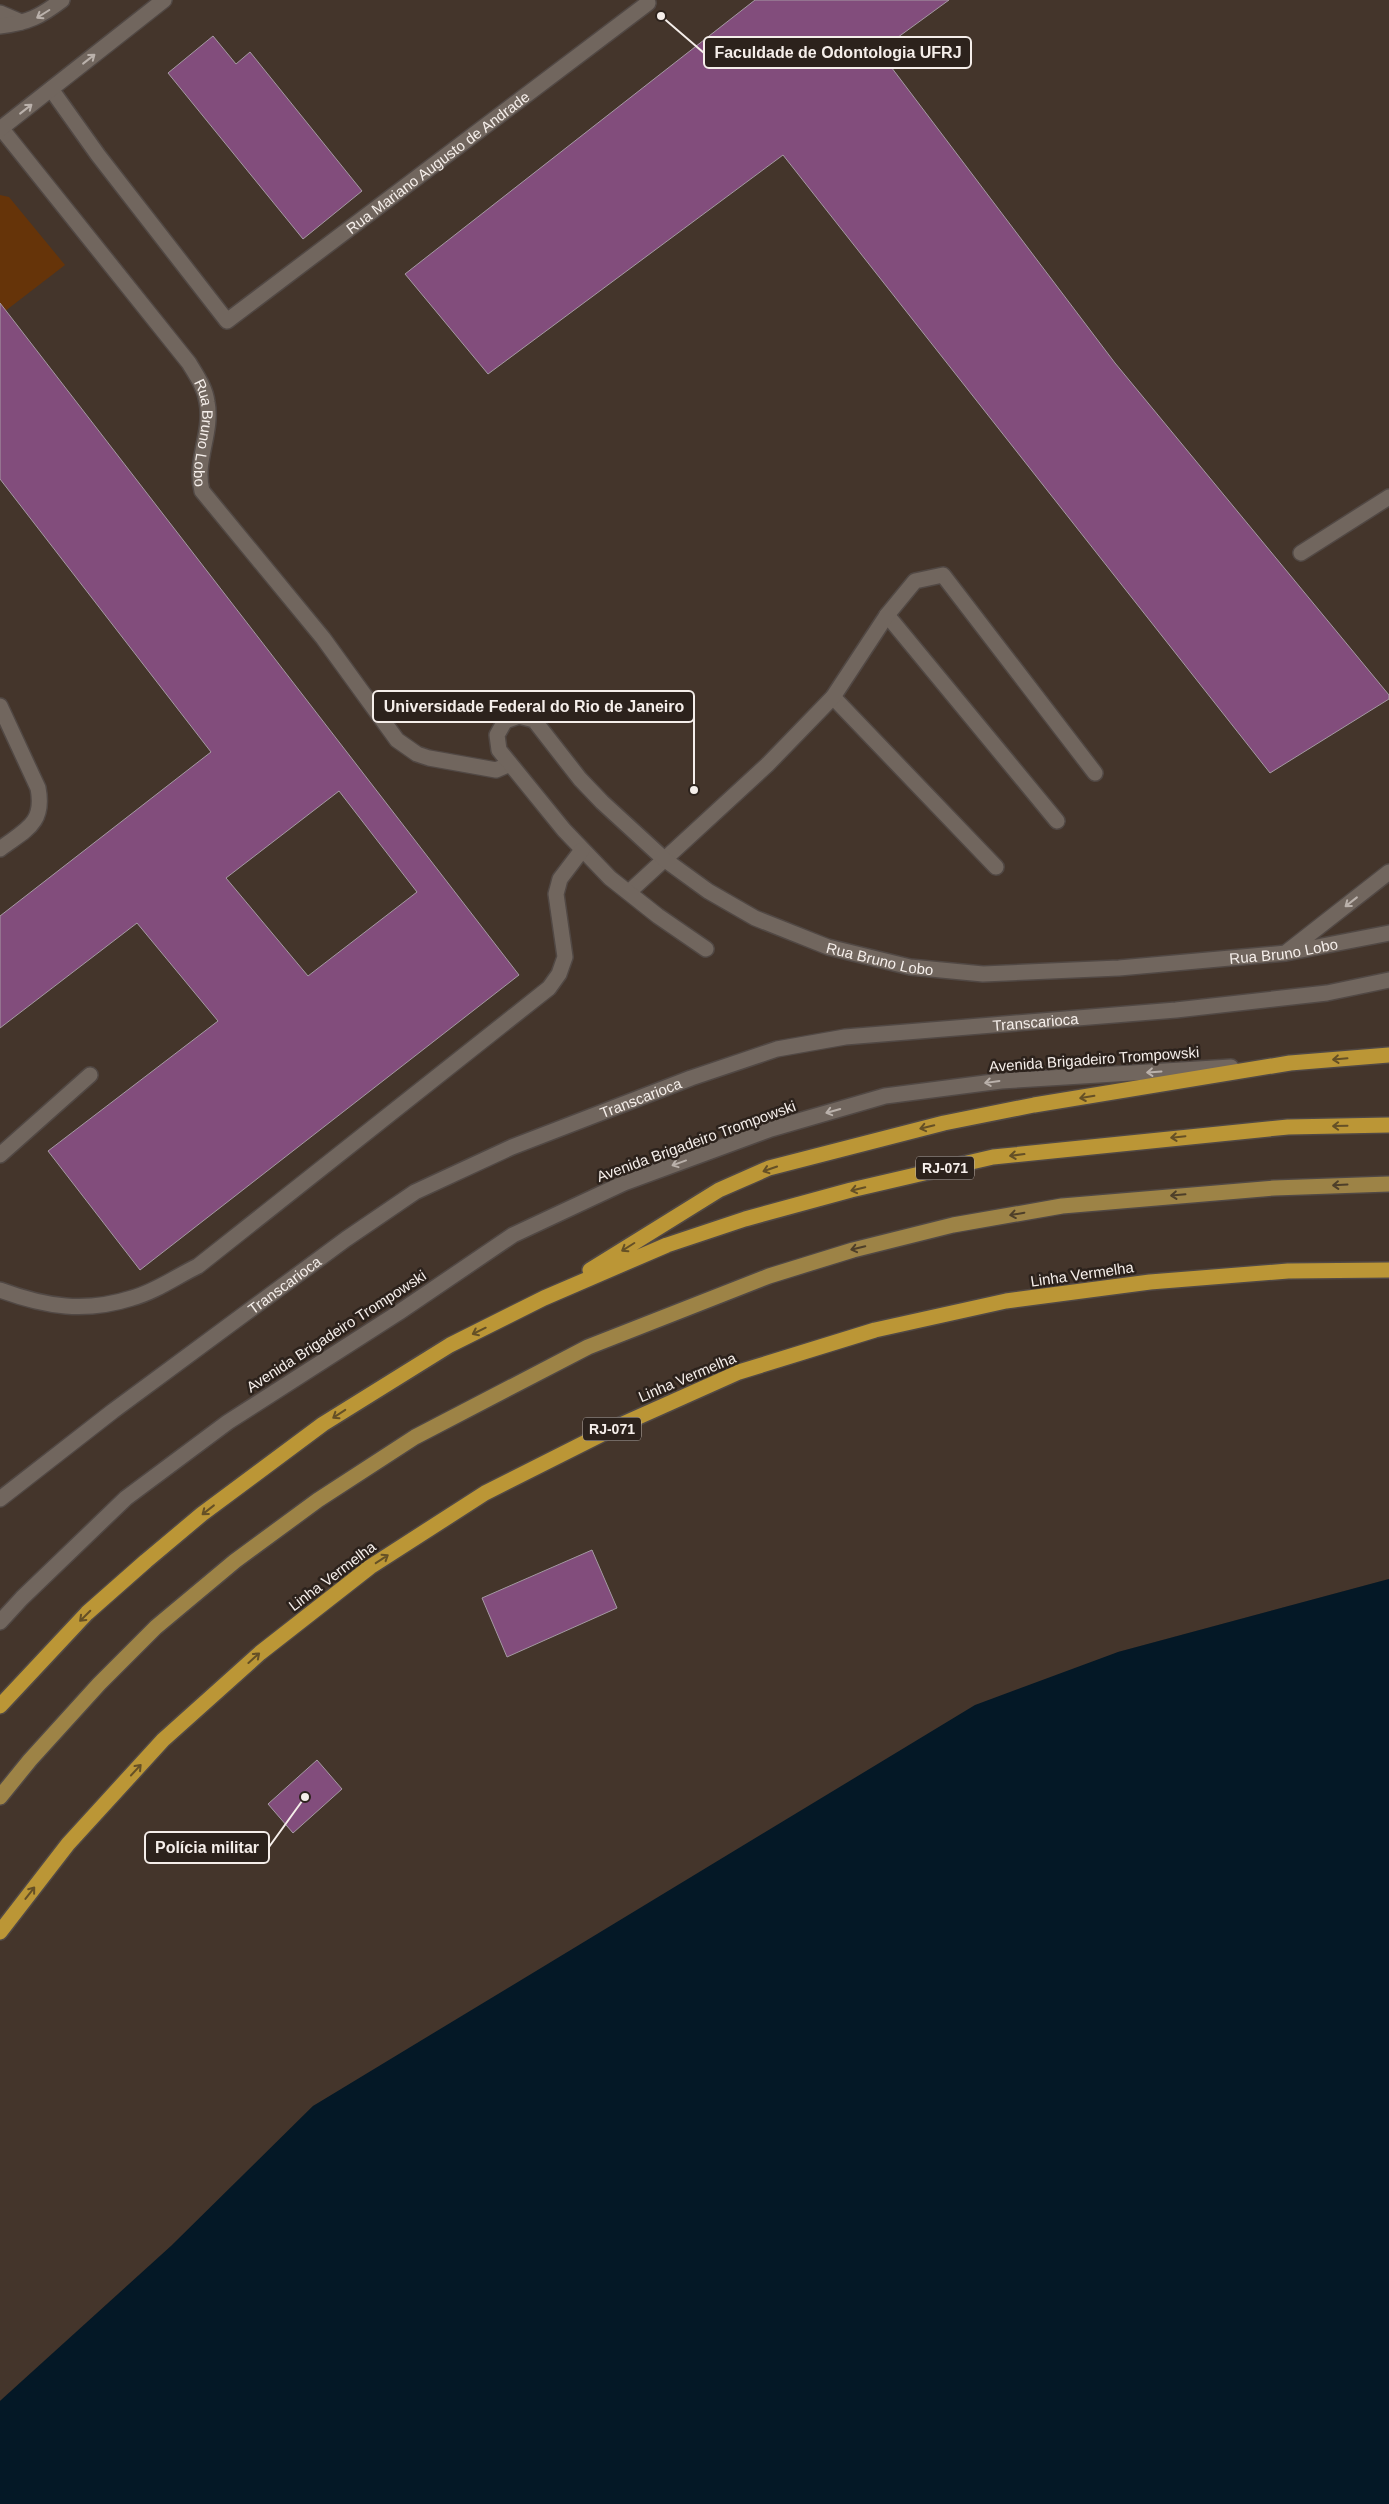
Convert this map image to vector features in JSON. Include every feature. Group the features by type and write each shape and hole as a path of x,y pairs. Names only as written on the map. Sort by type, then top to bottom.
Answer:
{"highway":[{"name":"Avenida Brigadeiro Trompowski","path":"1290,1063 1389,1055"},
{"path":"544,1298 719,1190 770,1168 944,1123 1034,1105 1290,1063"},
{"name":"RJ-071","path":"0,1706 87,1614 202,1514 264,1466 323,1424 450,1344 544,1298 666,1245 745,1219 890,1181 993,1158 1288,1127 1389,1125"},
{"name":"Linha Vermelha","path":"0,1932 68,1844 163,1740 260,1653 370,1567 485,1493 616,1427 739,1372 875,1330 1006,1302 1150,1282 1288,1271 1389,1270"}],"main road":[{"path":"0,1797 30,1760 93,1691 156,1627 235,1561 318,1500 415,1437 588,1347 769,1276 853,1250 953,1225 1062,1206 1264,1189 1389,1184"}],"street":[{"path":"0,26 42,16 62,0"},
{"path":"0,128 164,0"},
{"name":"Rua Mariano Augusto de Andrade","path":"51,89 98,155 227,321 648,3"},
{"path":"0,12 21,22"},
{"name":"Rua Bruno Lobo","path":"0,128 189,363 202,385 207,402 208,415 199,478 202,491 323,638 397,740 417,754 429,758 496,770 510,764"},
{"path":"1301,553 1389,497"},
{"path":"629,892 767,765 833,697 886,615 915,581 943,575 1095,773"},
{"path":"886,615 1056,820"},
{"path":"833,697 996,867"},
{"path":"0,706 38,788 41,802 40,814 32,824 0,849"},
{"name":"Rua Bruno Lobo","path":"706,949 610,878 582,850 499,750 497,734 500,727 512,717 527,717 540,726 580,779 602,802 664,859 708,891 755,918 828,947 910,967 975,974 1057,973 1286,953 1389,933"},
{"path":"0,1290 51,1305 89,1308 134,1298 198,1266 549,988 559,974 565,957 556,894 560,879 582,850"},
{"path":"1286,953 1389,872"},
{"name":"Transcarioca","path":"0,1499 113,1411 346,1239 415,1192 512,1147 691,1078 777,1049 845,1037 1176,1010 1327,993 1389,980"},
{"name":"Avenida Brigadeiro Trompowski","path":"0,1622 22,1598 126,1498 228,1422 398,1313 513,1235 624,1183 771,1129 885,1096 1001,1081 1290,1063"},
{"path":"0,1155 90,1074"}],"shaded area":[{"path":"0,0 1389,0 1389,1579 1118,1652 313,2106 171,2246 0,2401"},
{"path":"0,195 9,197 65,265 0,315"}],"water":[{"path":"1389,1579 1389,2504 0,2504 0,2401 171,2246 313,2106 975,1705 1118,1652"}],"building":[{"path":"755,0 949,0 879,51 1115,363 1389,695 1389,699 1270,773 783,155 488,374 405,274"},
{"path":"213,36 236,64 250,52 362,191 303,239 168,73"},
{"path":"0,303 519,975 140,1270 48,1151 218,1021 137,923 0,1028 0,916 211,752 0,479","holes":["339,791 417,892 308,976 226,878"]},
{"path":"592,1550 617,1608 507,1657 482,1598"},
{"path":"317,1760 342,1789 293,1833 268,1804"}],"place":[{"name":"Faculdade de Odontologia UFRJ","path":"661,16"},
{"name":"Universidade Federal do Rio de Janeiro","path":"694,790"},
{"name":"Polícia militar","path":"305,1797"}]}
